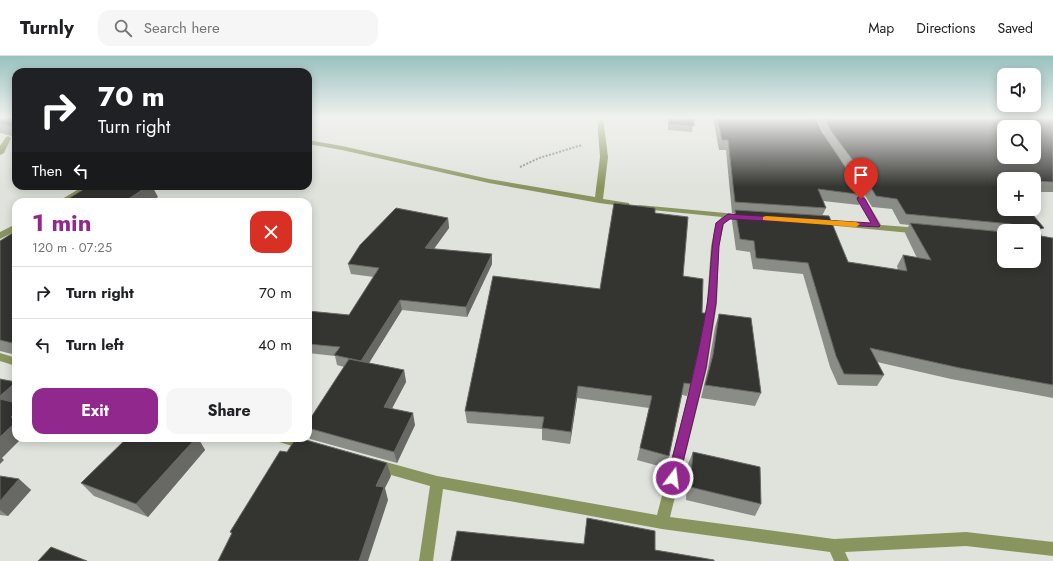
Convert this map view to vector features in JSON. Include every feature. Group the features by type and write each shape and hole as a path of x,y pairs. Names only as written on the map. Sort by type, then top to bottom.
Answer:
{"street":[{"path":"0,153 7,141"},
{"path":"600,201 604,157 603,141"},
{"path":"312,143 489,181 600,201 728,216 759,218"},
{"path":"849,179 877,226"},
{"path":"68,198 83,190"},
{"path":"662,522 701,368 712,303 715,246 720,223 728,216"},
{"path":"814,222 929,231"},
{"path":"0,236 12,229"},
{"path":"0,357 12,361"},
{"path":"297,442 319,448"},
{"path":"363,461 436,482 662,522 834,546 966,539 1053,549"},
{"path":"426,561 436,482"},
{"path":"834,546 842,561"}],"path":[{"path":"489,181 534,160 595,141"}],"building":[{"path":"728,141 828,141 864,195 818,189 826,208 735,202"},
{"path":"838,141 997,141 997,164 1041,164 1041,141 1053,141 1053,182 1041,181 1041,172 997,172 997,216 1034,216 1041,224 1011,224 906,214 897,199 876,196 863,174"},
{"path":"82,190 142,190 130,198 70,198"},
{"path":"614,203 655,208 655,213 688,217 683,276 703,279 702,313 706,313 691,384 684,383 669,456 640,448 652,396 578,386 571,432 542,428 544,417 465,411 493,276 600,289"},
{"path":"396,208 448,218 425,248 492,254 466,307 400,300 361,361 334,355 340,347 312,344 312,311 349,315 379,268 348,264 360,245"},
{"path":"735,210 829,216 848,262 907,271 903,255 931,260 910,223 997,231 997,268 1041,268 1041,236 1053,238 1053,385 960,368 870,348 884,375 844,374 836,356 808,263 756,258 754,241 740,239"},
{"path":"12,234 12,343 0,340 0,241"},
{"path":"719,314 751,318 761,393 705,385 713,355"},
{"path":"349,359 404,370 384,407 413,413 394,452 312,429 312,416"},
{"path":"0,379 12,381 12,386 0,396"},
{"path":"0,399 12,402 12,426 0,437"},
{"path":"123,442 192,442 136,504 81,483"},
{"path":"293,442 312,442 387,463 376,486 384,487 359,561 218,561 232,533 230,532 280,451 287,452"},
{"path":"693,452 760,467 761,504 690,487"},
{"path":"0,476 19,479 0,501"},
{"path":"587,518 655,531 655,550 714,561 451,561 457,531 584,544"},
{"path":"51,547 87,561 38,561"}],"slow traffic":[{"path":"766,219 856,224"}],"route":[{"path":"673,478 701,368 712,303 715,246 720,223 728,216 877,226 861,199"}]}
